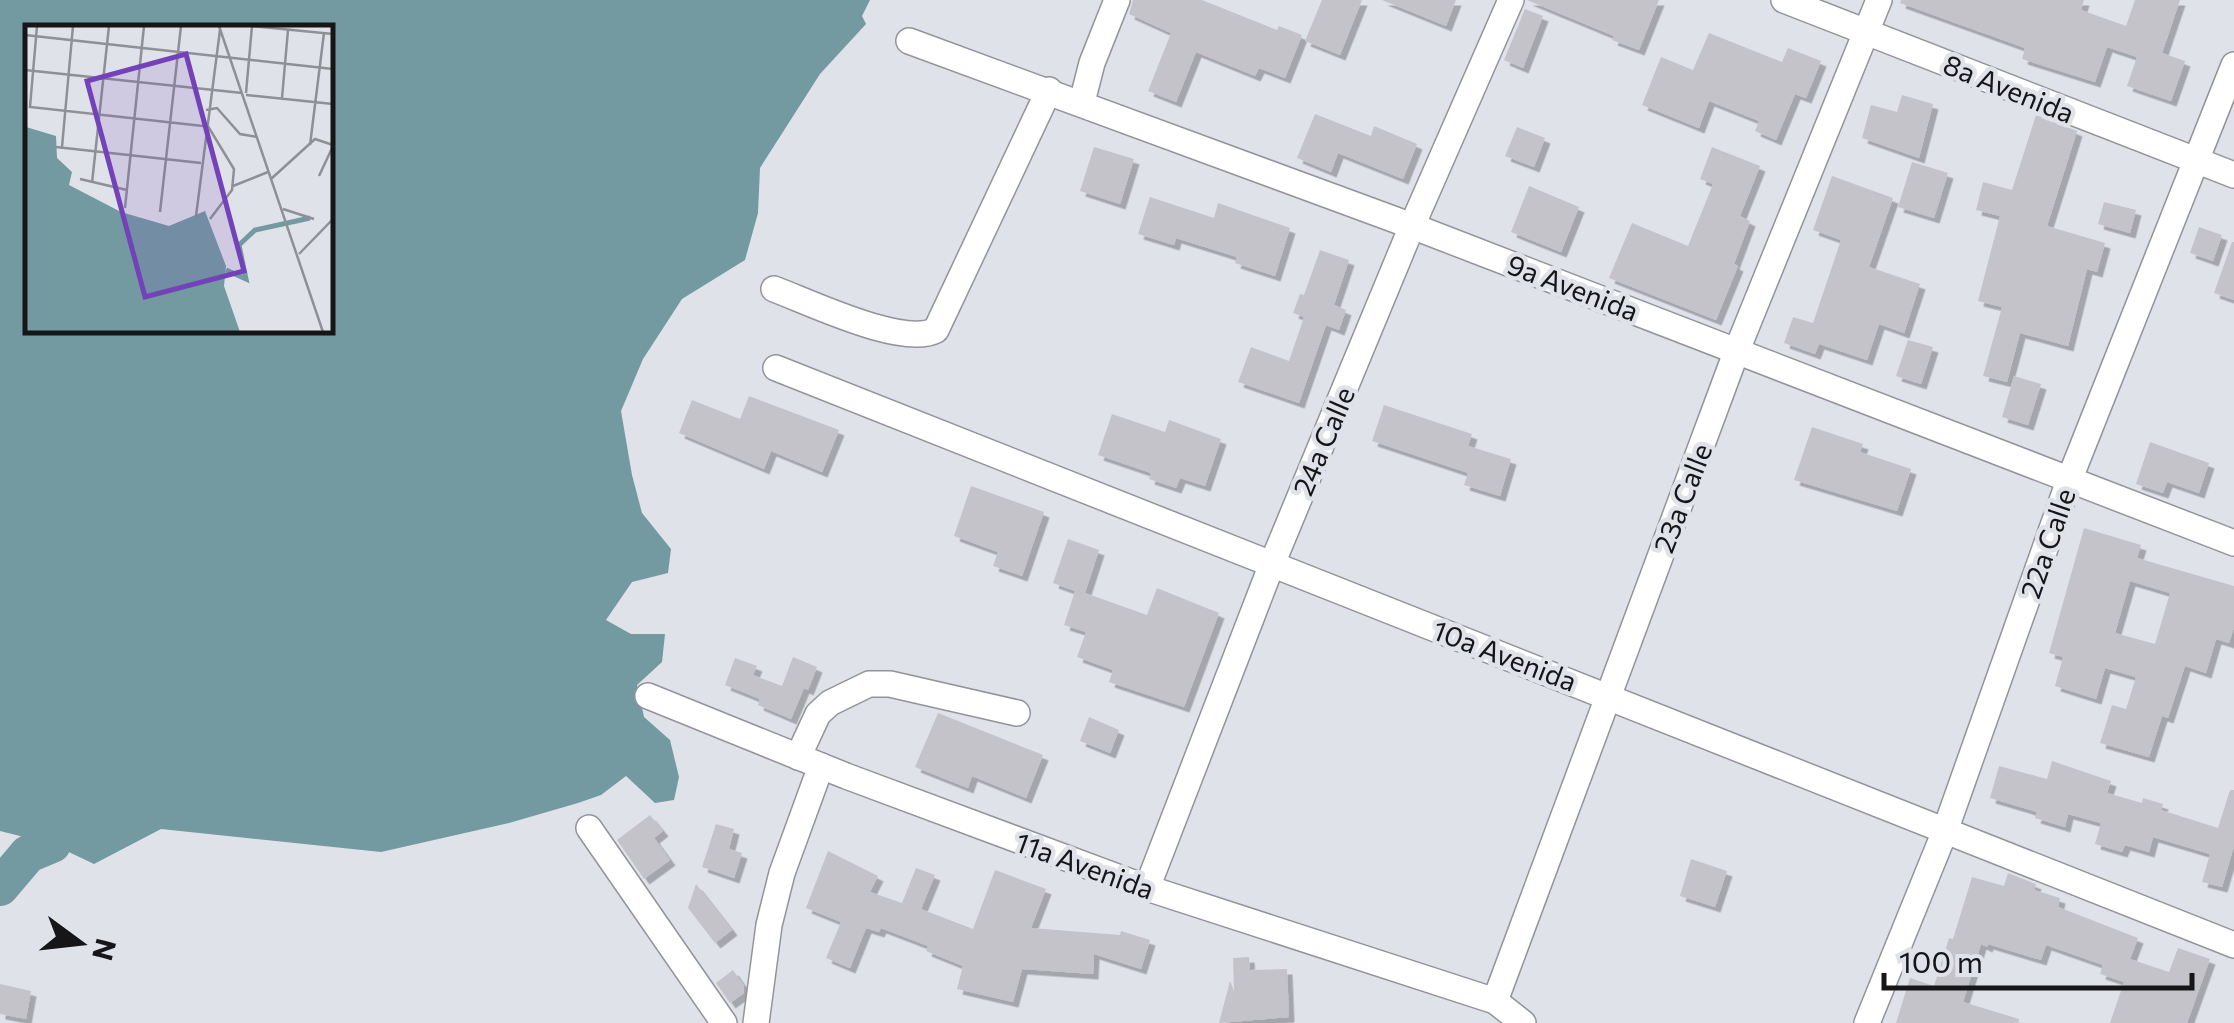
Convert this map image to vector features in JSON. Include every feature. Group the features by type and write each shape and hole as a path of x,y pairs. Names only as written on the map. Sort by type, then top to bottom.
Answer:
{"street":[{"path":"1082,102 1092,63 1117,0"},
{"name":"24a Calle","path":"1147,888 1272,564 1511,0"},
{"name":"8a Avenida","path":"1784,0 2234,175"},
{"name":"23a Calle","path":"1495,1000 1737,350 1879,0"},
{"name":"9a Avenida","path":"909,41 1412,226 2234,542"},
{"name":"22a Calle","path":"1867,1023 1945,831 2070,478 2234,65"},
{"path":"774,289 899,334 927,335 936,330 1049,90"},
{"name":"10a Avenida","path":"776,368 2234,945"},
{"path":"756,1023 769,925 810,762 818,714 830,703 869,684 890,684 1017,714"},
{"name":"11a Avenida","path":"648,696 810,762 1147,888 1495,1000 1523,1023"},
{"path":"589,828 724,1023"}],"water":[{"path":"0,0 870,0 862,16 866,24 820,74 760,168 758,213 745,260 682,299 643,359 621,411 642,513 671,549 668,573 632,582 606,620 631,634 665,634 662,662 637,685 644,717 670,740 679,777 674,800 655,803 626,776 601,795 578,803 381,852 161,829 94,864 52,844 0,831"}],"building":[{"path":"1133,0 1202,0 1277,30 1279,26 1302,35 1285,78 1259,68 1255,76 1196,52 1176,102 1148,91 1171,33 1129,14"},
{"path":"1322,0 1362,0 1340,55 1305,41"},
{"path":"1382,0 1456,0 1446,26"},
{"path":"1527,0 1659,0 1639,50"},
{"path":"2084,0 2081,10 2126,26 2135,0 2180,0 2162,53 2185,61 2171,101 2127,86 2137,57 2107,47 2095,82 2022,59 2025,48 1900,3"},
{"path":"1525,9 1543,16 1523,68 1504,60"},
{"path":"1709,33 1782,62 1788,48 1821,61 1806,98 1795,94 1776,140 1755,131 1759,121 1709,101 1699,128 1642,105 1661,57 1693,70"},
{"path":"1902,95 1933,104 1919,158 1862,138 1871,105 1897,112"},
{"path":"1315,114 1371,136 1374,126 1417,144 1403,179 1338,153 1331,172 1297,158"},
{"path":"2036,115 2077,131 2047,226 2105,243 2097,272 2087,269 2068,346 2020,333 2007,382 1983,376 2002,307 1978,301 2000,216 1976,210 1983,182 2012,190"},
{"path":"1517,127 1545,138 1534,167 1505,156"},
{"path":"1094,147 1134,159 1120,204 1080,191"},
{"path":"1712,147 1760,166 1740,216 1750,221 1734,264 1738,266 1716,320 1609,278 1632,223 1688,246 1713,184 1700,179"},
{"path":"1912,162 1948,173 1934,218 1898,207"},
{"path":"1832,176 1893,198 1869,267 1920,284 1904,333 1879,324 1867,360 1819,344 1815,354 1784,343 1793,317 1813,323 1841,240 1813,230"},
{"path":"1529,186 1579,207 1561,252 1511,232"},
{"path":"1150,197 1214,218 1218,203 1290,228 1275,276 1235,263 1237,257 1176,238 1174,245 1138,234"},
{"path":"2104,202 2136,210 2130,233 2098,224"},
{"path":"2199,227 2222,235 2213,261 2190,253"},
{"path":"2234,242 2234,300 2214,293"},
{"path":"1320,250 1349,260 1334,305 1346,310 1339,330 1326,325 1299,403 1238,382 1251,347 1289,361 1304,317 1293,313 1300,294 1304,295"},
{"path":"1908,340 1933,347 1921,384 1896,376"},
{"path":"2014,376 2041,384 2028,425 2002,417"},
{"path":"749,396 839,430 822,472 771,451 764,469 679,433 692,400 740,419"},
{"path":"1384,405 1472,434 1468,446 1511,459 1500,496 1464,485 1468,473 1372,441"},
{"path":"1112,414 1165,432 1169,420 1221,439 1205,486 1180,478 1176,488 1149,479 1151,473 1098,455"},
{"path":"1812,427 1863,444 1860,452 1911,469 1897,511 1794,480"},
{"path":"2150,442 2209,463 2199,493 2167,482 2163,493 2136,484"},
{"path":"971,486 1044,512 1022,576 993,566 998,552 954,536"},
{"path":"2084,528 2141,545 2137,558 2234,586 2234,627 2229,643 2216,639 2206,673 2185,666 2168,718 2162,716 2149,757 2100,743 2112,705 2126,709 2136,677 2105,668 2096,699 2055,686 2063,657 2049,653","holes":["2130,581 2170,593 2155,644 2115,633"]},
{"path":"1068,539 1099,550 1085,593 1147,615 1157,588 1219,613 1184,707 1109,682 1113,670 1077,657 1086,632 1064,625 1075,591 1053,583"},
{"path":"793,657 817,667 791,719 758,705 760,699 725,685 735,658 757,666 753,675 782,686"},
{"path":"938,713 1043,755 1026,798 972,776 968,788 915,767"},
{"path":"1089,717 1119,730 1110,753 1080,741"},
{"path":"2052,761 2111,781 2107,793 2142,803 2143,798 2163,804 2161,810 2218,828 2230,790 2234,790 2234,846 2222,887 2202,882 2210,854 2153,837 2149,852 2125,845 2122,852 2095,844 2101,823 2068,814 2065,827 2035,818 2037,812 1990,798 1999,766 2047,779"},
{"path":"650,815 663,831 654,838 670,860 644,879 617,840"},
{"path":"716,824 734,829 729,849 742,853 734,878 702,867"},
{"path":"828,851 878,876 870,892 902,903 916,868 935,875 921,909 973,929 995,870 1046,889 1031,928 1120,935 1121,931 1150,940 1141,969 1094,954 1093,974 1022,969 1013,1002 957,989 963,966 926,951 928,946 881,928 879,932 866,928 850,968 826,958 841,922 806,908"},
{"path":"1691,859 1727,871 1715,907 1680,896"},
{"path":"2008,873 2036,884 2034,890 2060,898 2058,907 2138,938 2130,959 2169,972 2178,948 2210,959 2187,1023 2110,1023 2124,982 2100,974 2103,965 2046,945 2041,960 1981,944 1963,1002 2019,1019 2018,1023 1896,1023 1910,978 1934,986 1972,877 2004,886"},
{"path":"696,884 732,930 715,943 688,908"},
{"path":"1249,957 1250,970 1287,969 1289,1017 1219,1023 1230,981 1234,991 1233,958"},
{"path":"733,970 744,986 744,993 730,1003 716,983"},
{"path":"0,984 31,991 26,1019 0,1014"}],"waterway":[{"path":"0,887 28,854 52,844"}]}
